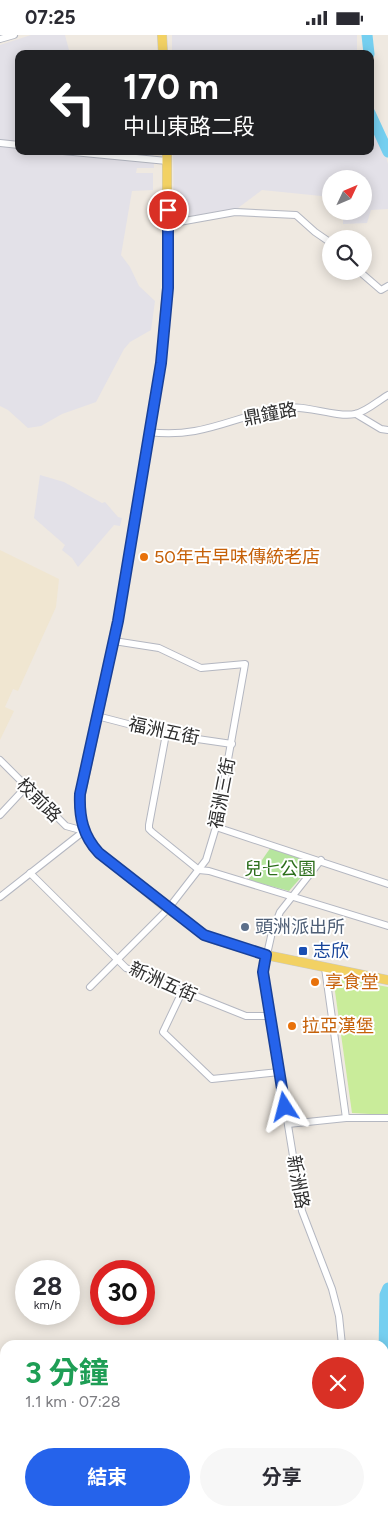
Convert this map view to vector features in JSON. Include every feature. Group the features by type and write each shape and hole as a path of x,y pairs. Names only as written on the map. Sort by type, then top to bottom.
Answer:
{"main road":[{"path":"162,35 163,50"},
{"path":"167,156 166,316 161,363 114,641 80,794 79,816 90,844 99,853 168,909 210,938 266,955 388,980"}],"street":[{"path":"0,39 14,35"},
{"path":"0,143 15,145"},
{"path":"146,155 167,156"},
{"path":"168,224 235,212 296,215 322,237"},
{"path":"369,280 381,290 388,286"},
{"path":"388,395 356,414 381,429 388,430"},
{"name":"鼎鐘路","path":"149,432 172,435 193,433 283,408 306,407 356,414"},
{"name":"福洲三街","path":"90,987 168,909 199,870 213,843 245,664 201,668 159,648 114,641"},
{"name":"福洲五街","path":"97,716 166,734 232,744"},
{"path":"166,734 148,829 199,870 209,871 388,926"},
{"name":"校前路","path":"0,760 66,826 84,831"},
{"path":"0,815 26,787"},
{"path":"216,827 321,860 388,884"},
{"path":"0,897 84,831"},
{"name":"新洲路","path":"321,860 292,896 276,921 263,972 302,1211 332,1289 339,1316 341,1340"},
{"name":"新洲五街","path":"30,873 117,959 134,972 246,1016 270,1016"},
{"path":"325,967 346,1118"},
{"path":"182,992 163,1032 212,1079 279,1072"},
{"path":"288,1124 346,1118 388,1119"}],"shaded area":[{"path":"31,35 65,35 69,50 15,50 15,155 153,155 154,168 137,168 136,173 153,173 153,190 132,191 121,255 130,267 139,286 155,301 151,330 130,342 124,349 96,402 62,414 41,426 28,428 8,410 0,406 0,45"},
{"path":"172,35 357,35 357,50 172,50"},
{"path":"374,136 385,152 388,164 388,209 372,210 372,170 322,170 322,196 262,190 238,208 174,219 173,155 374,155"},
{"path":"343,220 368,220 367,223 343,224"},
{"path":"40,475 64,482 102,503 105,502 118,517 122,518 120,526 114,525 78,567 72,558 62,550 65,545 34,518"},
{"path":"0,550 59,579 56,607 18,691 13,689 5,707 14,711 0,740"}],"green space":[{"name":"兒七公園","path":"271,847 311,861 311,866 289,891 248,880"},
{"path":"333,977 388,987 388,1115 352,1113"}],"waterway":[{"path":"367,35 369,50"},
{"path":"374,122 388,152"},
{"path":"384,1340 385,1295 388,1288"}],"place":[{"name":"50年古早味傳統老店","path":"144,557"},
{"name":"頭洲派出所","path":"245,927"},
{"name":"志欣","path":"303,951"},
{"name":"享食堂","path":"315,982"},
{"name":"拉亞漢堡","path":"292,1026"}],"route":[{"path":"168,210 168,288 161,363 134,515 118,621 80,794 79,816 90,844 168,909 210,938 266,955 263,972 285,1107"}]}
